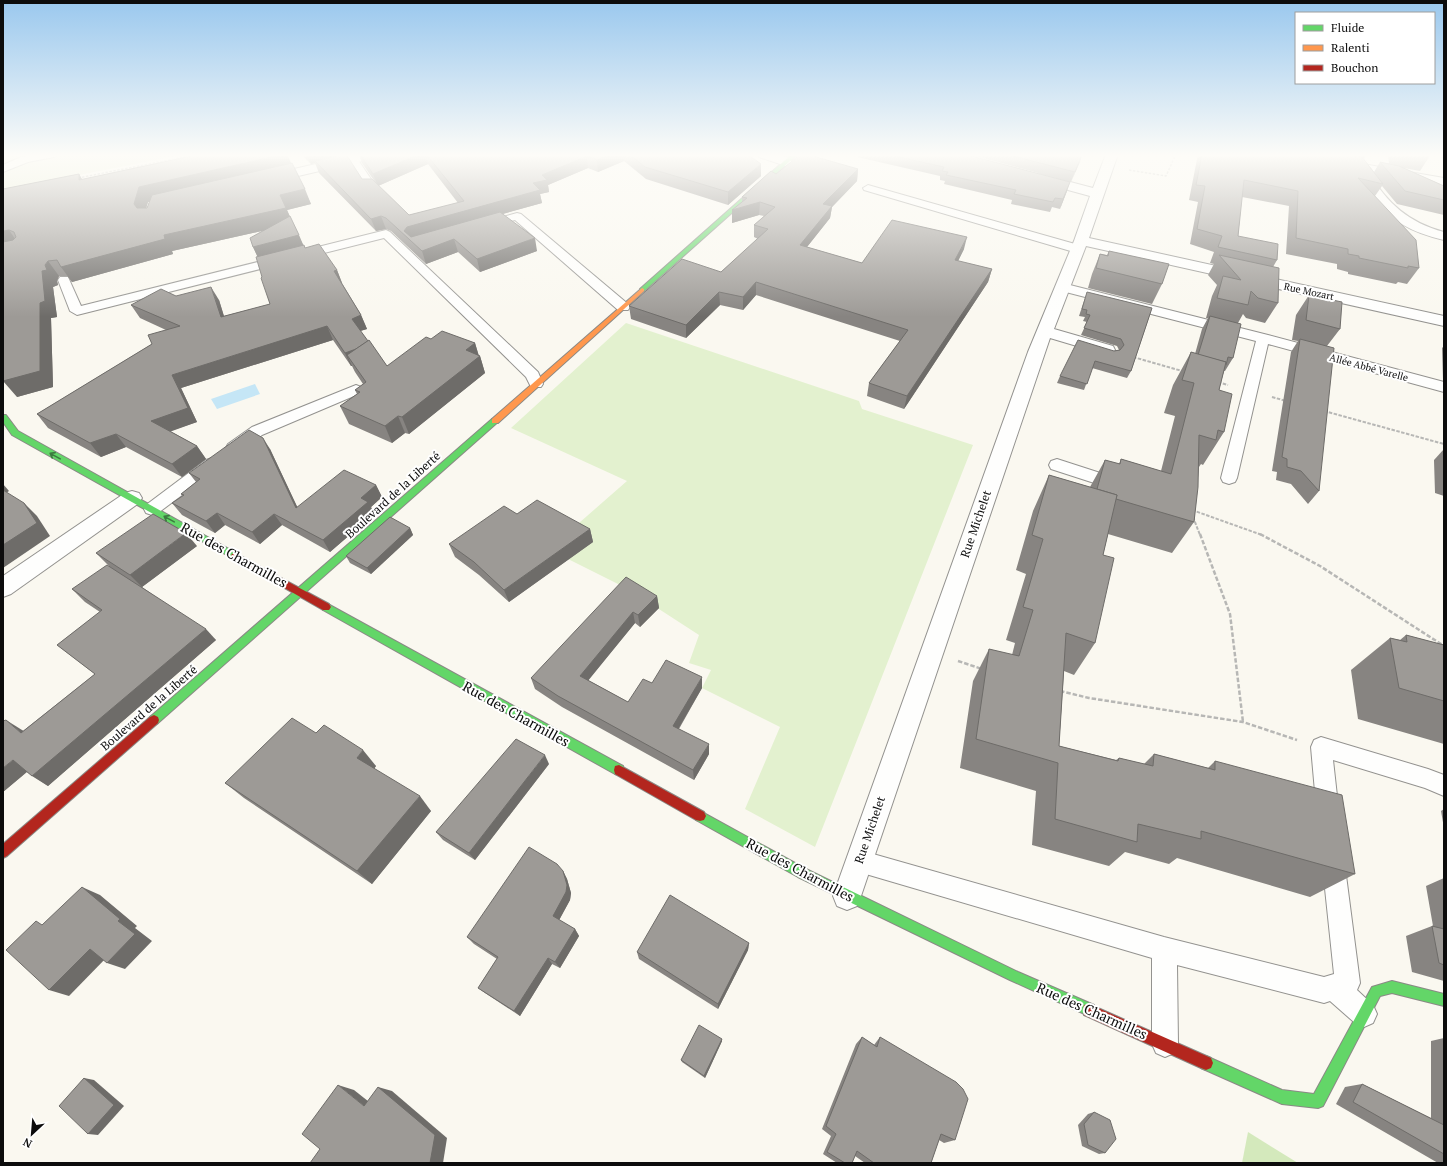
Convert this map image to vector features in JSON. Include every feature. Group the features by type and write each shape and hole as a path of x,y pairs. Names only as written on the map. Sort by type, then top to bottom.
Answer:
{"street":[{"name":"Boulevard de la Liberté","path":"3,852 301,592 734,208"},
{"name":"Rue Michelet","path":"847,896 1044,331 1093,208"},
{"path":"1389,208 1392,213 1406,223 1425,232 1444,236"},
{"name":"Rue Mozart","path":"1079,245 1444,321"},
{"path":"1044,331 1112,351"},
{"name":"Rue des Charmilles","path":"3,418 14,433 802,873 1014,976 1282,1097 1318,1101 1376,990 1392,987 1444,1000"},
{"path":"3,588 132,498"}],"lane":[{"path":"944,208 1079,245"},
{"path":"473,228 517,216 623,307"},
{"path":"64,280 77,311 386,234 533,375 536,384"},
{"name":"Allée Abbé Varelle","path":"1062,287 1263,338 1444,387"},
{"path":"1229,478 1263,338"},
{"path":"152,509 257,431 356,390"},
{"path":"1057,465 1135,490"},
{"path":"859,861 1164,949 1324,990 1347,983 1321,748 1428,779 1444,786"},
{"path":"1164,949 1165,1044"},
{"path":"1334,987 1364,1014"}],"path":[{"path":"1112,351 1184,372"},
{"path":"1214,380 1287,401"},
{"path":"1317,409 1444,444"},
{"path":"1243,722 1230,614 1218,576 1190,509 1257,532 1313,562 1444,646"},
{"path":"931,653 989,671"},
{"path":"1054,689 1089,698 1243,722 1321,748"}],"green space":[{"path":"626,323 859,401 862,409 973,445 815,847 745,809 780,727 702,688 711,670 689,663 699,635 628,589 568,559 571,530 627,481 511,428"},
{"path":"1248,1132 1298,1163 1242,1163"}],"water":[{"path":"255,384 260,394 217,409 211,399"}],"building":[{"path":"3,208 284,208 164,235 165,239 61,267 57,260 48,261 45,265 47,270 42,271 45,301 40,303 40,371 3,381 3,242 13,240 16,237 14,232 9,230 3,231"},
{"path":"361,208 402,208 409,215 435,208 474,208 407,227 404,231 411,237 500,212 535,238 477,259 454,239 422,251 386,218 381,216 371,219"},
{"path":"773,208 830,208 800,245 862,263 892,220 967,237 955,260 992,269 907,396 869,383 908,330 756,282 743,297 719,292 686,325 629,306 682,259 721,272 768,229 754,225"},
{"path":"1201,208 1241,208 1238,236 1278,244 1277,260 1218,247 1222,236 1197,229"},
{"path":"1297,208 1386,208 1416,240 1419,268 1408,266 1408,268 1359,258 1359,256 1348,254 1348,249 1296,238"},
{"path":"290,216 299,235 253,247 250,238"},
{"path":"319,244 337,270 334,271 361,315 352,319 368,341 356,349 345,353 327,326 172,375 188,408 151,421 197,446 172,464 116,434 90,443 37,414 152,344 148,335 180,326 131,305 161,289 176,296 211,287 221,317 270,304 261,278 262,277 256,257 304,245 305,248"},
{"path":"1109,251 1169,264 1162,284 1096,268 1100,254 1108,256"},
{"path":"1219,255 1279,268 1278,303 1258,298 1251,291 1248,305 1217,298 1223,276 1241,280"},
{"path":"1087,292 1152,308 1131,371 1095,361 1087,384 1060,376 1078,340 1114,351 1120,350 1124,345 1121,339 1084,328 1090,315 1086,314 1087,310 1082,309"},
{"path":"1309,295 1342,302 1340,329 1306,320"},
{"path":"1210,316 1241,324 1233,358 1228,357 1226,365 1226,362 1198,355"},
{"path":"442,331 475,343 466,350 480,356 402,417 398,416 385,426 340,406 360,392 355,390 366,382 347,355 369,340 387,366 426,337 431,339"},
{"path":"1300,339 1334,348 1319,491 1301,471 1287,467 1287,459 1282,457"},
{"path":"1191,352 1226,362 1219,390 1232,394 1224,432 1218,430 1216,440 1199,435 1198,487 1194,522 1116,499 1117,495 1097,489 1105,460 1120,464 1121,459 1171,474 1194,383 1182,380"},
{"path":"249,430 263,438 296,508 344,470 376,485 361,498 368,502 323,540 274,514 252,532 217,513 206,521 172,503 184,495 181,494 200,479 189,473"},
{"path":"1049,475 1117,495 1103,555 1114,558 1095,643 1066,633 1059,746 1118,761 1119,758 1153,766 1154,754 1215,770 1215,761 1342,795 1355,874 1201,831 1201,839 1138,824 1137,842 1055,819 1058,763 976,739 989,649 1019,656 1033,610 1023,607 1043,539 1032,535"},
{"path":"3,490 24,503 37,523 3,545"},
{"path":"537,500 590,529 504,590 474,562 449,544 504,506 517,514"},
{"path":"153,514 186,533 130,575 96,553"},
{"path":"390,517 410,528 367,568 346,556"},
{"path":"107,565 206,629 32,776 13,760 3,768 3,721 6,720 21,733 95,674 57,645 102,610 72,589"},
{"path":"626,577 657,596 638,615 633,612 580,676 628,702 643,679 652,683 666,660 702,677 673,726 709,744 693,770 558,696 531,678"},
{"path":"1406,635 1444,645 1444,701 1399,688 1390,638 1407,642"},
{"path":"292,718 316,733 324,725 363,750 357,758 420,796 357,871 225,783"},
{"path":"516,739 545,755 469,853 436,832"},
{"path":"529,847 557,864 563,871 567,885 566,892 553,916 575,929 555,962 548,958 514,1011 478,988 498,957 467,937"},
{"path":"82,887 120,919 118,921 135,934 107,963 90,949 49,990 6,950 36,921 42,925"},
{"path":"670,895 749,943 718,1004 637,952"},
{"path":"1432,926 1444,929 1444,965 1439,963"},
{"path":"699,1025 722,1039 704,1076 681,1060"},
{"path":"862,1037 877,1047 880,1037 956,1082 963,1089 968,1099 955,1140 941,1134 931,1163 874,1163 857,1151 852,1163 845,1163 827,1152 836,1134 826,1126"},
{"path":"84,1078 114,1105 88,1134 59,1106"},
{"path":"1362,1084 1444,1125 1444,1154 1353,1102"},
{"path":"338,1085 364,1106 378,1087 435,1135 430,1163 310,1163 320,1149 302,1134"},
{"path":"1094,1112 1110,1120 1116,1139 1105,1153 1088,1145 1084,1124"}],"traffic: fast":[{"path":"642,290 734,208"},
{"path":"3,417 15,433 235,556"},
{"path":"154,720 495,421"},
{"path":"326,607 619,770"},
{"path":"700,816 802,873 1014,976 1089,1010"},
{"path":"1206,1063 1282,1097 1318,1101 1376,991 1392,987 1444,1000"}],"traffic: slow":[{"path":"495,421 642,290"}],"traffic: jam":[{"path":"235,556 326,607"},
{"path":"3,852 154,720"},
{"path":"619,770 700,816"},
{"path":"1089,1010 1206,1063"}]}
